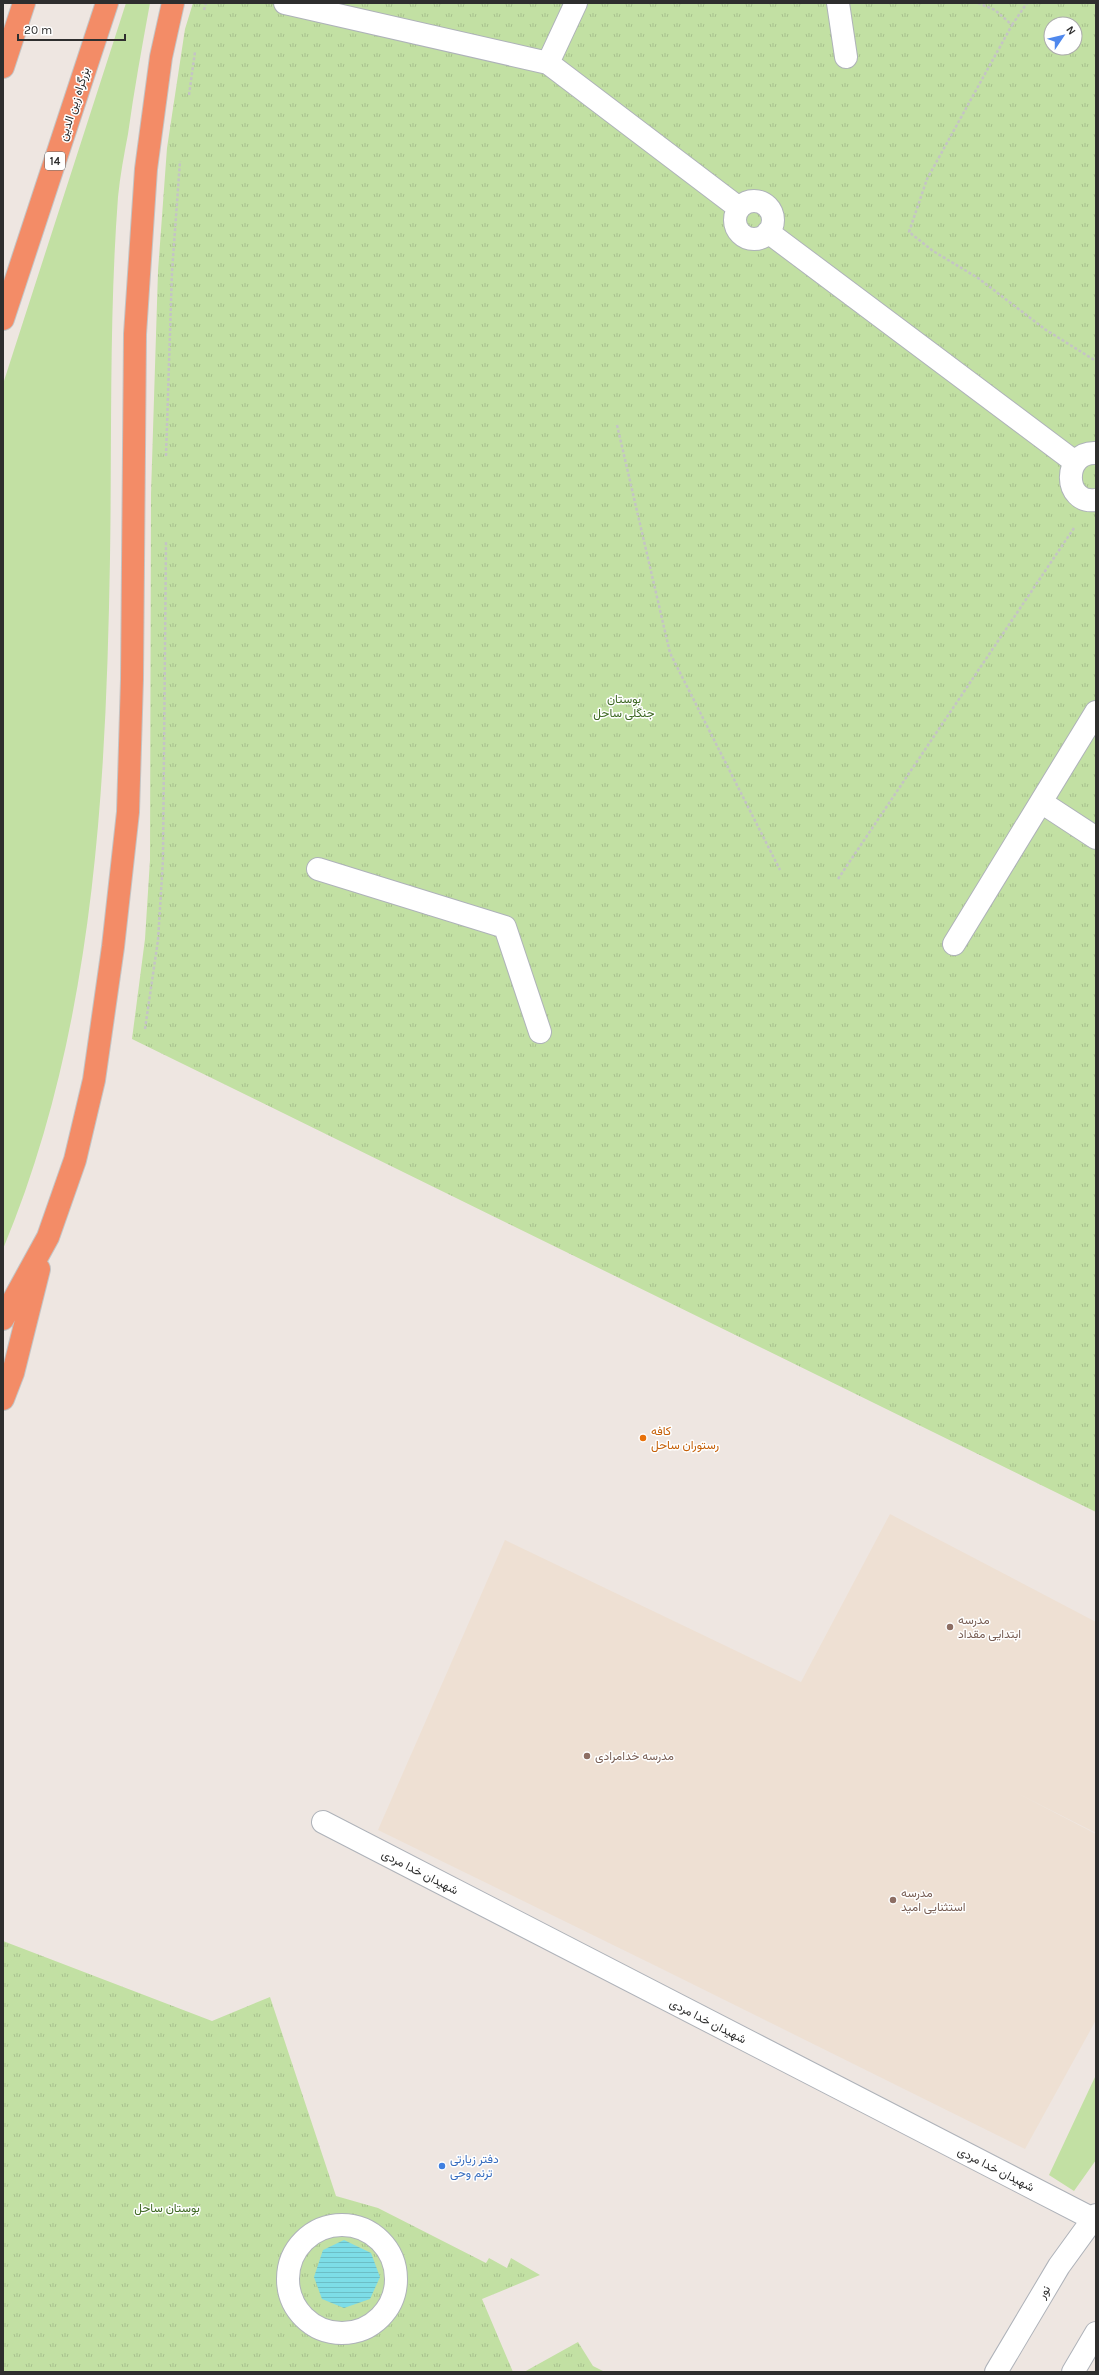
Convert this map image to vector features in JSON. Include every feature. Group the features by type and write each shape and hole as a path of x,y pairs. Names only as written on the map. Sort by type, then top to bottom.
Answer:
{"highway":[{"path":"3,67 24,3"},
{"name":"بزرگراه زین الدین","path":"3,319 107,3"},
{"path":"3,1399 13,1373 48,1237 75,1160 94,1080 113,947 128,812 132,679 134,334 146,169 161,57 173,3"},
{"path":"3,1319 48,1237"}],"street":[{"path":"286,3 548,63 739,208 751,202 765,205 772,218 768,232 1075,462"},
{"path":"548,63 576,3"},
{"path":"838,3 846,57"},
{"path":"1094,501 1084,499 1073,489 1070,475 1075,462 1087,454 1096,453"},
{"path":"954,944 1095,716"},
{"path":"1041,802 1096,838"},
{"path":"318,870 505,928 540,1032"},
{"name":"شهیدان خدا مردی","path":"323,1822 1094,2217"},
{"name":"نور","path":"996,2372 1059,2266 1094,2217"},
{"path":"337,2224 354,2225 372,2232 385,2245 394,2260 397,2278 394,2296 385,2312 372,2325 355,2332 338,2333 320,2329 305,2319 294,2305 288,2288 288,2270 292,2259 304,2239 319,2229 337,2224"},
{"path":"1073,2372 1096,2333"}],"path":[{"path":"202,18 206,3"},
{"path":"978,3 995,10 1012,25"},
{"path":"1027,3 1012,25 927,179 910,232 933,251 978,278 1046,330 1096,362"},
{"path":"187,102 196,48"},
{"path":"166,463 172,272 180,157"},
{"path":"617,425 670,653 780,870"},
{"path":"838,879 1094,501"},
{"path":"146,1029 158,940 163,860 165,533"}],"shaded area":[{"path":"890,1514 1096,1622 1096,1833 1015,1792 1096,1834 1096,2020 1025,2149 378,1830 505,1540 801,1682"}],"green space":[{"path":"126,3 150,3 121,173 115,242 112,332 108,646 98,822 89,909 76,996 58,1082 34,1166 3,1249 3,384"},
{"name":"بوستان جنگلی ساحل","path":"193,3 1096,3 1096,1512 132,1039 145,939 150,860 151,494 158,271 167,148 185,29"},
{"name":"بوستان ساحل","path":"3,1941 212,2021 270,1997 336,2196 378,2208 486,2263 489,2258 507,2268 511,2258 540,2275 482,2299 513,2372 3,2372"},
{"path":"1095,2077 1096,2160 1074,2191 1049,2175"},
{"path":"578,2342 593,2366 605,2372 524,2372"}],"water":[{"path":"344,2240 371,2253 380,2277 370,2299 344,2308 322,2299 314,2277 323,2250"}],"place":[{"name":"کافه رستوران ساحل","path":"643,1438"},
{"name":"مدرسه ابتدایی مقداد","path":"950,1627"},
{"name":"مدرسه خدامرادی","path":"587,1756"},
{"name":"مدرسه استثنایی امید","path":"893,1900"},
{"name":"دفتر زیارتی ترنم وحی","path":"442,2166"}]}
